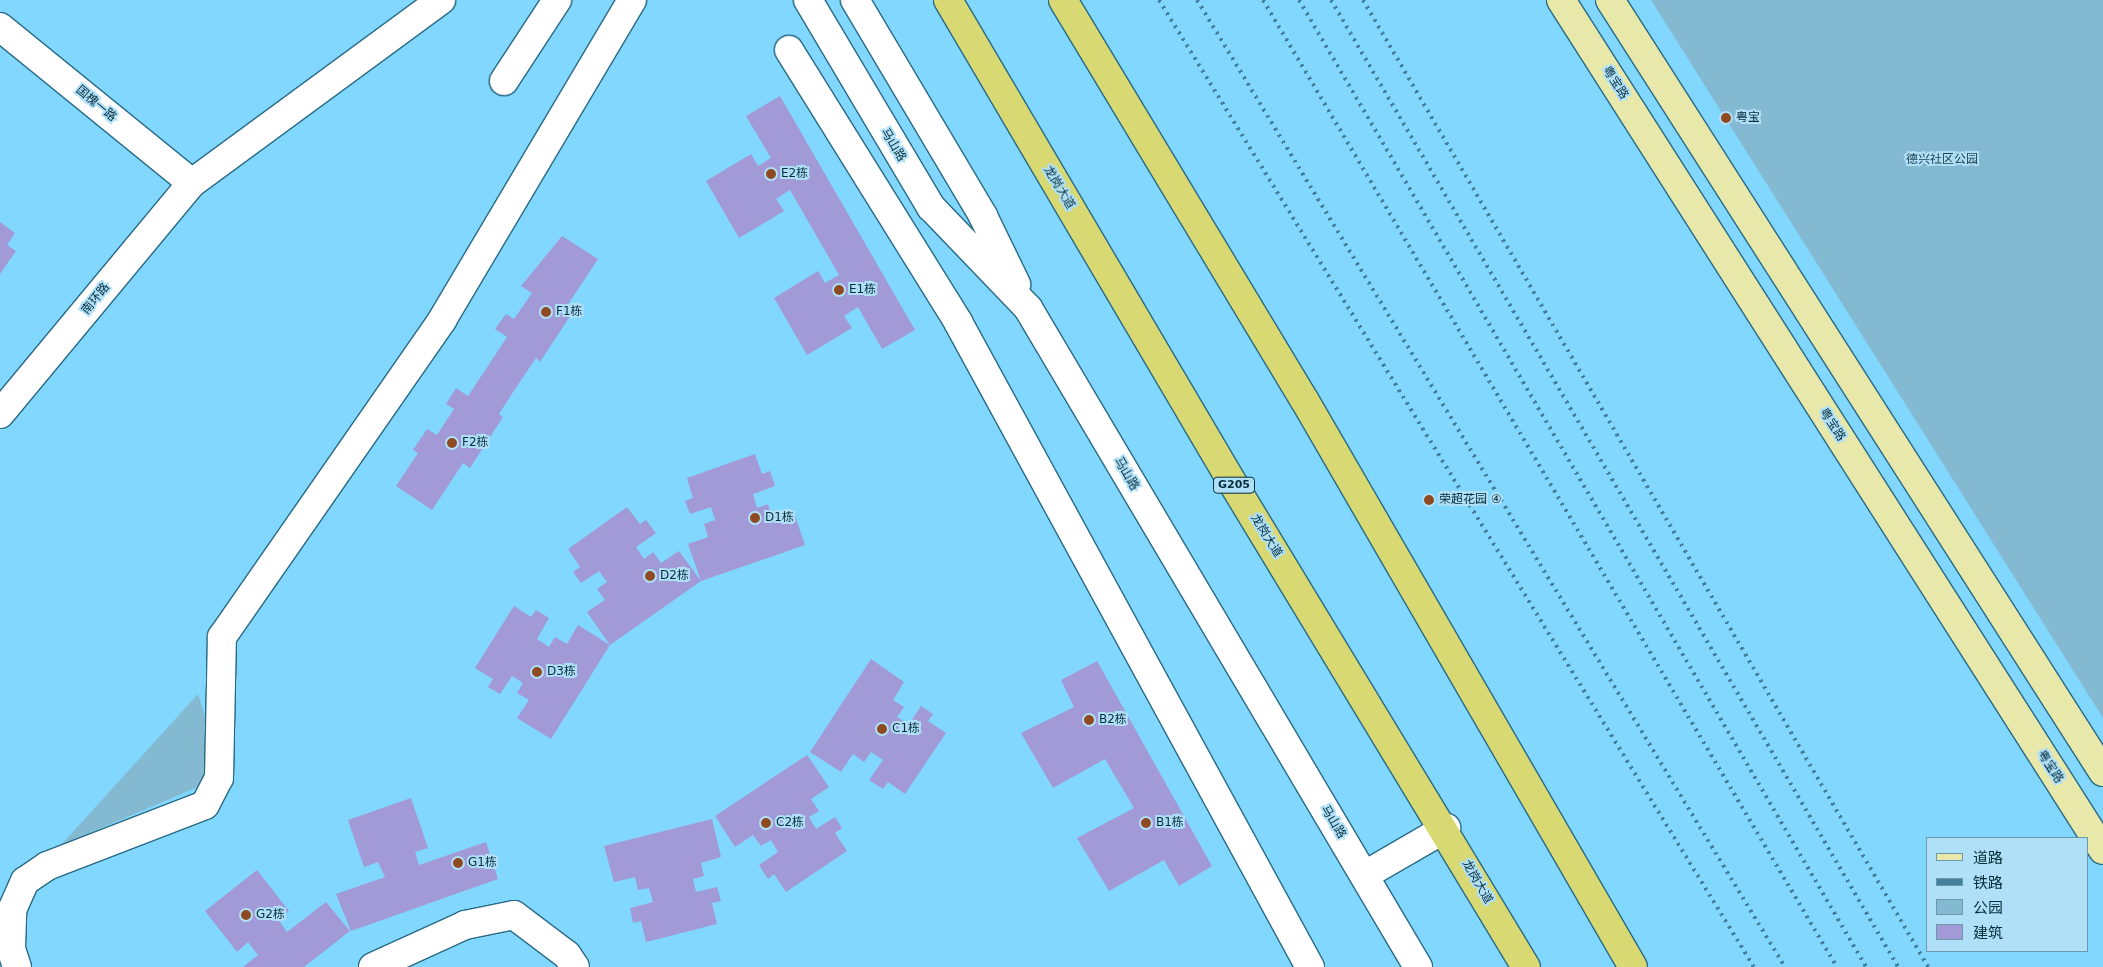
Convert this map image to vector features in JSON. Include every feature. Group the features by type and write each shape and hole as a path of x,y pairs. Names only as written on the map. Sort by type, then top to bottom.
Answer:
{"highway":[{"name":"龙岗大道","path":"948,0 1232,482 1446,828 1526,967"},
{"path":"1064,0 1305,401 1633,967"}],"main road":[{"name":"粤宝路","path":"1561,0 2103,850"},
{"path":"1610,0 2103,772"}],"street":[{"name":"南环路","path":"0,414 192,183 441,0"},
{"path":"504,81 557,0"},
{"path":"17,967 11,948 12,910 25,881 47,866 204,805 219,778 222,637 442,320 632,0"},
{"name":"马山路","path":"808,0 931,207 1028,308 1418,967"},
{"path":"856,0 983,216 1028,308"},
{"name":"国槐一路","path":"0,27 192,183"},
{"path":"789,50 958,322 1310,967"},
{"path":"1365,875 1446,828"},
{"path":"374,967 465,925 514,915 567,955 575,967"}],"green space":[{"name":"德兴社区公园","path":"1651,0 2103,0 2103,718"},
{"path":"198,694 224,776 61,845"}],"building":[{"path":"780,96 915,330 882,349 858,307 844,316 852,328 807,355 774,298 818,271 825,283 839,275 790,190 776,199 784,211 739,238 706,181 751,154 758,166 771,158 746,116"},
{"path":"0,222 15,233 7,245 16,251 0,274"},
{"path":"562,236 598,259 567,306 574,310 540,362 536,358 517,386 499,414 503,417 470,468 463,463 432,510 396,486 418,453 413,450 427,429 437,435 454,409 446,404 456,388 468,396 507,337 495,329 506,314 514,319 532,293 521,286"},
{"name":"D1栋","path":"755,454 762,474 770,471 775,486 753,494 757,508 768,504 772,517 793,510 805,545 701,581 688,544 708,537 704,524 715,520 711,507 690,514 685,501 693,498 687,478"},
{"name":"D2栋","path":"627,507 640,524 646,520 656,533 636,547 644,559 653,552 661,563 679,551 701,581 610,645 587,612 605,600 597,589 607,582 599,571 581,583 573,572 580,567 568,549"},
{"name":"D3栋","path":"514,606 531,617 536,610 549,618 537,639 549,647 555,637 567,644 578,625 610,645 551,739 517,718 529,700 517,693 523,683 512,676 500,694 488,687 493,679 475,668"},
{"name":"C1栋","path":"871,659 904,682 893,700 904,707 897,717 909,724 921,706 933,714 928,721 946,733 905,794 888,782 883,789 869,780 883,760 871,752 864,762 853,754 841,772 810,752"},
{"path":"1097,661 1212,866 1179,886 1164,860 1109,891 1077,838 1134,808 1105,759 1053,788 1021,733 1074,707 1061,680"},
{"name":"C2栋","path":"807,755 829,787 811,799 819,811 809,817 816,829 835,817 842,828 835,833 847,851 786,892 774,874 768,879 759,865 778,852 771,840 761,846 753,835 735,847 715,816"},
{"name":"G1栋","path":"411,798 428,848 415,852 419,865 486,842 498,879 351,931 336,894 385,877 378,862 364,867 348,820"},
{"path":"712,819 721,857 701,863 704,876 693,879 696,892 717,887 721,901 712,903 717,924 646,942 641,921 633,923 630,908 653,902 649,888 638,890 635,877 614,882 604,846"},
{"name":"G2栋","path":"257,870 289,911 278,919 287,932 326,902 350,931 304,967 243,967 258,955 248,942 237,952 205,911"}],"railway":[{"path":"1159,0 1754,967"},
{"path":"1197,0 1785,967"},
{"path":"1263,0 1837,967"},
{"path":"1299,0 1866,967"},
{"path":"1331,0 1898,967"},
{"path":"1363,0 1928,967"}],"place":[{"name":"粤宝","path":"1726,118"},
{"name":"E2栋","path":"771,174"},
{"name":"E1栋","path":"839,290"},
{"name":"F1栋","path":"546,312"},
{"name":"F2栋","path":"452,443"},
{"name":"荣超花园 ④","path":"1429,500"},
{"name":"D1栋","path":"755,518"},
{"name":"D2栋","path":"650,576"},
{"name":"D3栋","path":"537,672"},
{"name":"B2栋","path":"1089,720"},
{"name":"C1栋","path":"882,729"},
{"name":"C2栋","path":"766,823"},
{"name":"B1栋","path":"1146,823"},
{"name":"G1栋","path":"458,863"},
{"name":"G2栋","path":"246,915"}]}
